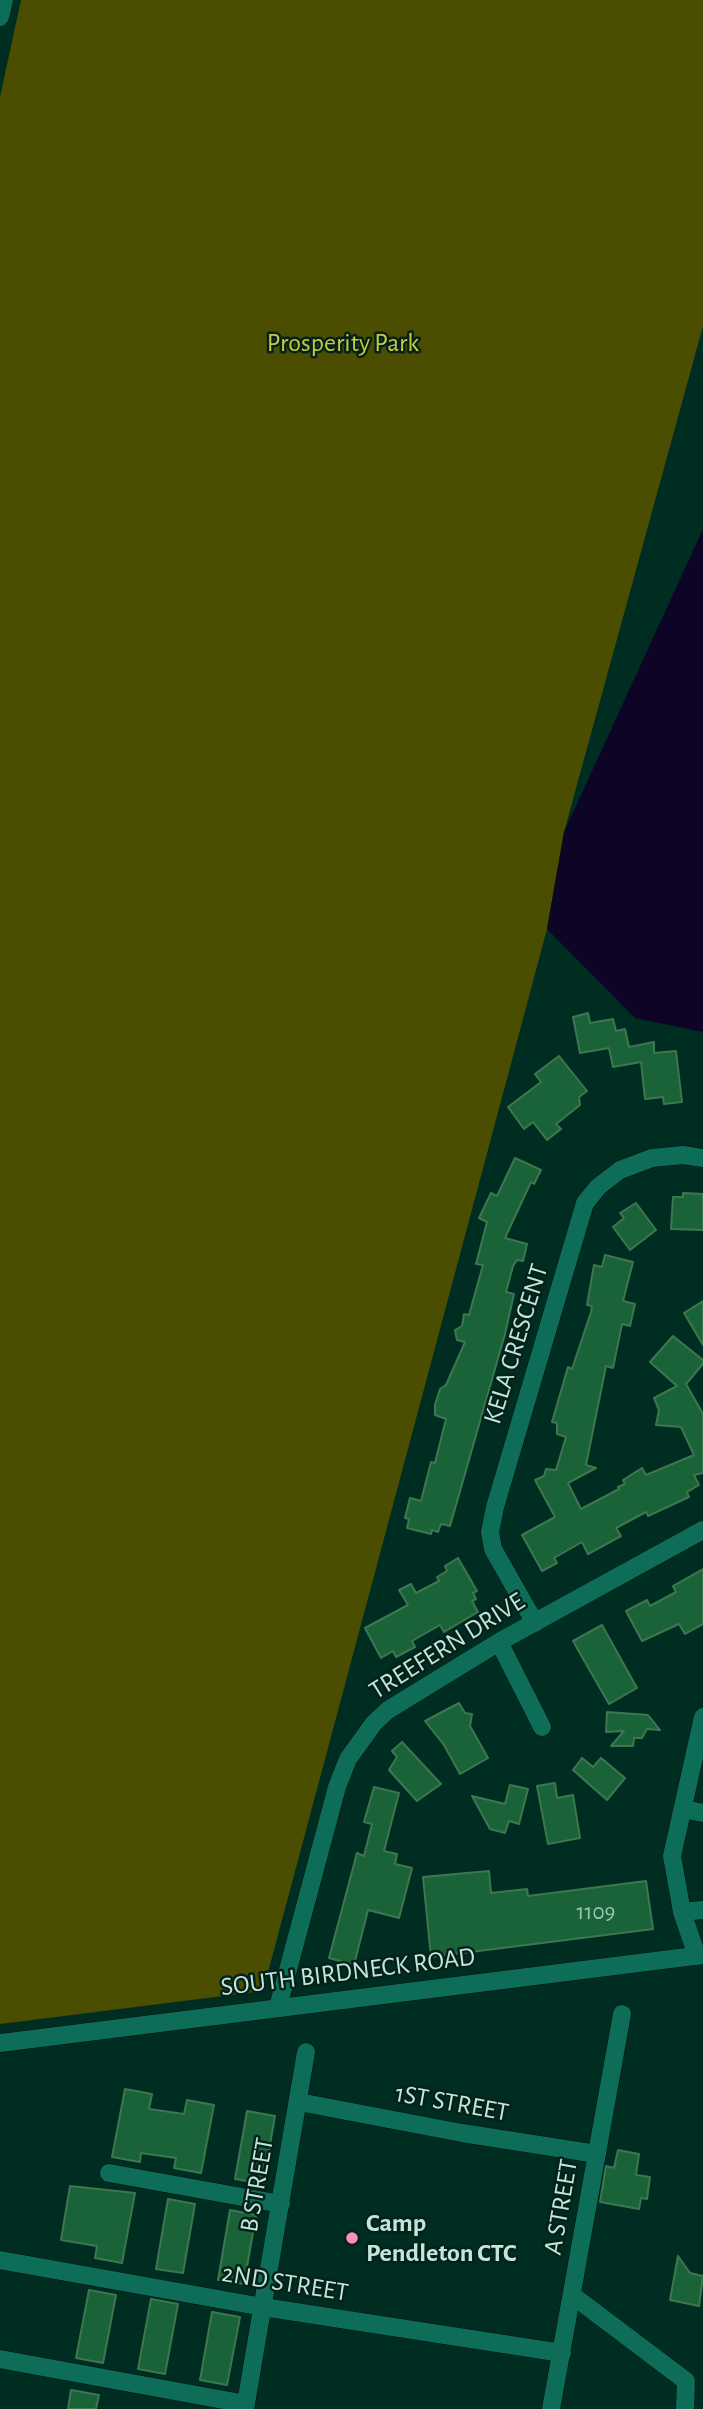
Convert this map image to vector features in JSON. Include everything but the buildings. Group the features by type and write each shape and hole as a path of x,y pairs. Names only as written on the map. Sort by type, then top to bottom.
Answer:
{"street":[{"path":"0,17 4,0"},
{"name":"KELA CRESCENT","path":"535,1623 494,1549 490,1532 495,1507 585,1203 598,1187 620,1170 652,1158 683,1155 703,1158"},
{"name":"TREEFERN DRIVE","path":"278,2007 337,1787 352,1751 388,1710 499,1642 703,1530"},
{"path":"499,1642 542,1727"},
{"path":"700,1955 682,1912 672,1856 703,1717"},
{"path":"683,1809 703,1813"},
{"path":"682,1912 703,1910"},
{"name":"SOUTH BIRDNECK ROAD","path":"0,2044 700,1955"},
{"name":"A STREET","path":"551,2409 622,2014"},
{"name":"B STREET","path":"245,2407 306,2052"},
{"name":"1ST STREET","path":"299,2102 440,2129 597,2154"},
{"path":"109,2173 281,2204"},
{"name":"2ND STREET","path":"0,2260 263,2307 562,2353"},
{"path":"572,2295 686,2381 685,2409"},
{"path":"0,2359 245,2407"}],"green space":[{"name":"Prosperity Park","path":"21,0 703,0 703,326 564,832 547,929 263,1991 0,2024 0,97"}],"shaded area":[{"path":"703,529 703,1032 635,1018 547,929 564,832"}],"place":[{"name":"Camp Pendleton CTC","path":"352,2238"}]}
